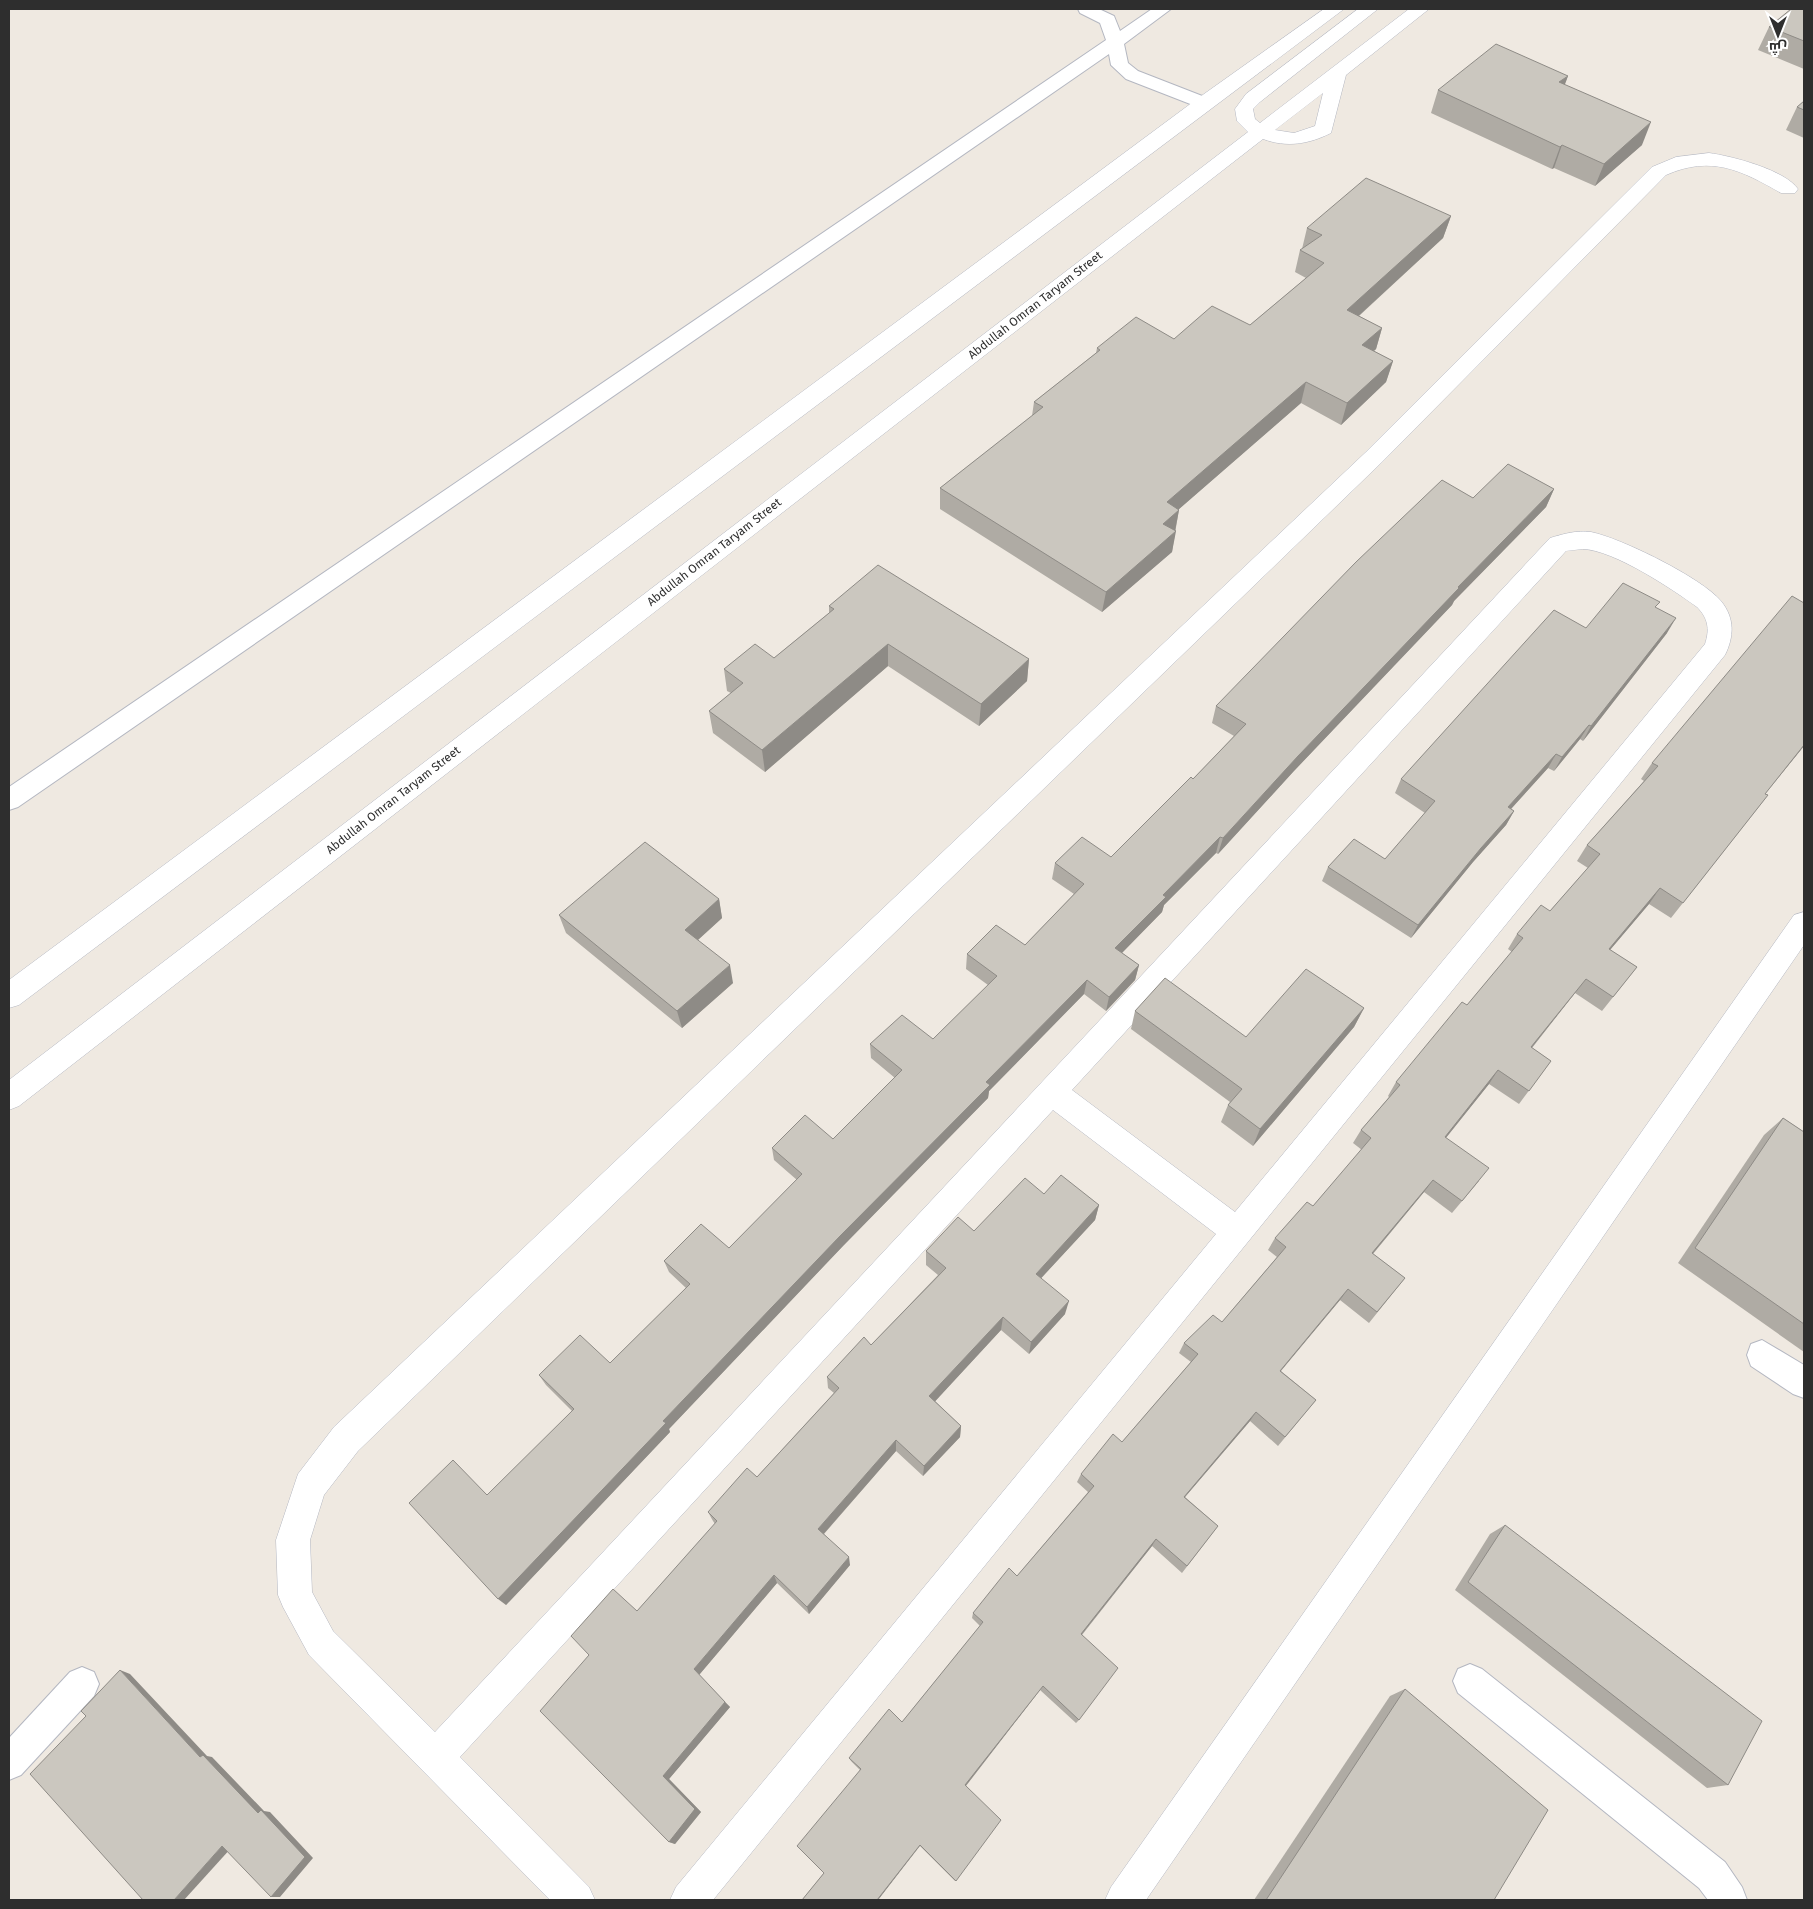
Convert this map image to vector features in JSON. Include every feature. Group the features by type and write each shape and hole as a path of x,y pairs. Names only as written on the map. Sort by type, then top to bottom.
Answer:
{"street":[{"path":"9,996 1204,103 1335,9"},
{"path":"1337,73 1324,129 1312,136 1294,140 1275,138 1258,132 1246,121 1244,109 1253,98 1369,9"},
{"name":"Abdullah Omran Taryam Street","path":"9,1097 1258,132 1420,9"},
{"path":"576,1900 321,1642 296,1595 293,1540 310,1486 346,1439 1367,464 1646,185 1688,172 1711,172 1735,174 1796,192"},
{"path":"435,1758 1558,544 1574,540 1593,541 1610,547 1701,595 1713,607 1720,621 1722,635 1716,648 689,1900"},
{"path":"1124,1900 1804,923"},
{"path":"1051,1091 1237,1232"}],"lane":[{"path":"1086,9 1108,20 1120,65 1132,75 1204,103"},
{"path":"9,800 1163,9"},
{"path":"1762,1355 1804,1383"},
{"path":"1470,1681 1712,1875 1729,1900"},
{"path":"9,1763 82,1684"}],"building":[{"path":"1791,9 1804,9 1804,41 1769,27"},
{"path":"1496,44 1568,76 1559,82 1651,122 1604,164 1562,145 1560,147 1438,90"},
{"path":"1804,101 1804,110 1797,107"},
{"path":"1366,178 1451,216 1347,310 1382,328 1362,345 1393,361 1347,403 1306,382 1167,502 1179,510 1163,524 1176,531 1106,592 940,488 1043,407 1034,402 1100,350 1097,348 1136,317 1174,339 1212,306 1250,325 1324,263 1300,250 1322,235 1307,228"},
{"path":"1508,464 1554,489 1458,587 1223,838 1220,837 1163,895 1166,897 1115,948 1139,965 1109,997 1087,980 986,1082 990,1085 840,1236 663,1421 666,1423 498,1599 409,1503 453,1460 487,1495 574,1409 539,1375 580,1335 610,1363 690,1284 664,1261 701,1224 729,1248 802,1174 772,1148 805,1115 833,1139 902,1070 870,1044 902,1015 933,1039 997,976 967,954 996,925 1025,945 1084,884 1055,863 1082,837 1111,857 1191,777 1193,779 1246,724 1216,706 1356,562 1442,480 1473,498"},
{"path":"878,565 1029,659 981,704 888,644 762,750 709,711 743,683 724,669 755,644 774,658 834,609 829,606"},
{"path":"1623,583 1660,602 1655,607 1676,618 1591,726 1589,725 1562,757 1556,754 1508,807 1514,811 1418,925 1328,867 1354,839 1385,859 1435,801 1401,779 1554,610 1586,628"},
{"path":"1792,596 1804,603 1804,745 1765,794 1768,795 1683,903 1660,888 1609,949 1637,967 1613,997 1586,979 1531,1047 1551,1061 1529,1091 1498,1070 1445,1137 1489,1168 1462,1201 1433,1180 1372,1253 1405,1278 1377,1312 1348,1289 1280,1371 1316,1400 1285,1437 1256,1412 1184,1497 1218,1526 1187,1566 1156,1539 1081,1634 1118,1668 1079,1720 1043,1686 965,1785 1001,1820 956,1881 920,1845 877,1900 802,1900 824,1873 797,1846 861,1769 849,1758 889,1709 902,1722 983,1622 973,1613 1009,1568 1017,1576 1094,1486 1081,1474 1113,1434 1122,1442 1198,1354 1184,1343 1213,1315 1222,1322 1286,1247 1275,1238 1307,1202 1313,1206 1371,1138 1361,1130 1400,1085 1396,1082 1462,1002 1467,1005 1523,938 1517,934 1541,905 1550,911 1600,854 1587,845 1658,766 1652,763"},
{"path":"645,842 719,899 685,930 730,965 677,1011 559,915"},
{"path":"1306,969 1364,1008 1260,1129 1228,1105 1242,1089 1135,1011 1165,978 1246,1037"},
{"path":"1783,1118 1804,1132 1804,1324 1695,1248"},
{"path":"1061,1175 1099,1205 1036,1274 1069,1301 1031,1342 1003,1317 929,1396 961,1426 924,1466 896,1440 818,1529 849,1557 807,1607 774,1575 694,1669 725,1702 663,1776 695,1809 669,1842 540,1711 589,1655 571,1636 613,1589 637,1611 717,1521 708,1512 747,1468 757,1477 839,1388 827,1377 864,1337 871,1345 946,1268 926,1251 958,1217 974,1231 1025,1178 1044,1194"},
{"path":"1505,1525 1762,1721 1728,1785 1468,1582"},
{"path":"120,1670 200,1757 203,1755 258,1813 261,1810 305,1857 271,1897 222,1846 174,1900 143,1900 30,1774 86,1716 81,1711"},
{"path":"1405,1689 1548,1810 1494,1900 1266,1900"}]}
